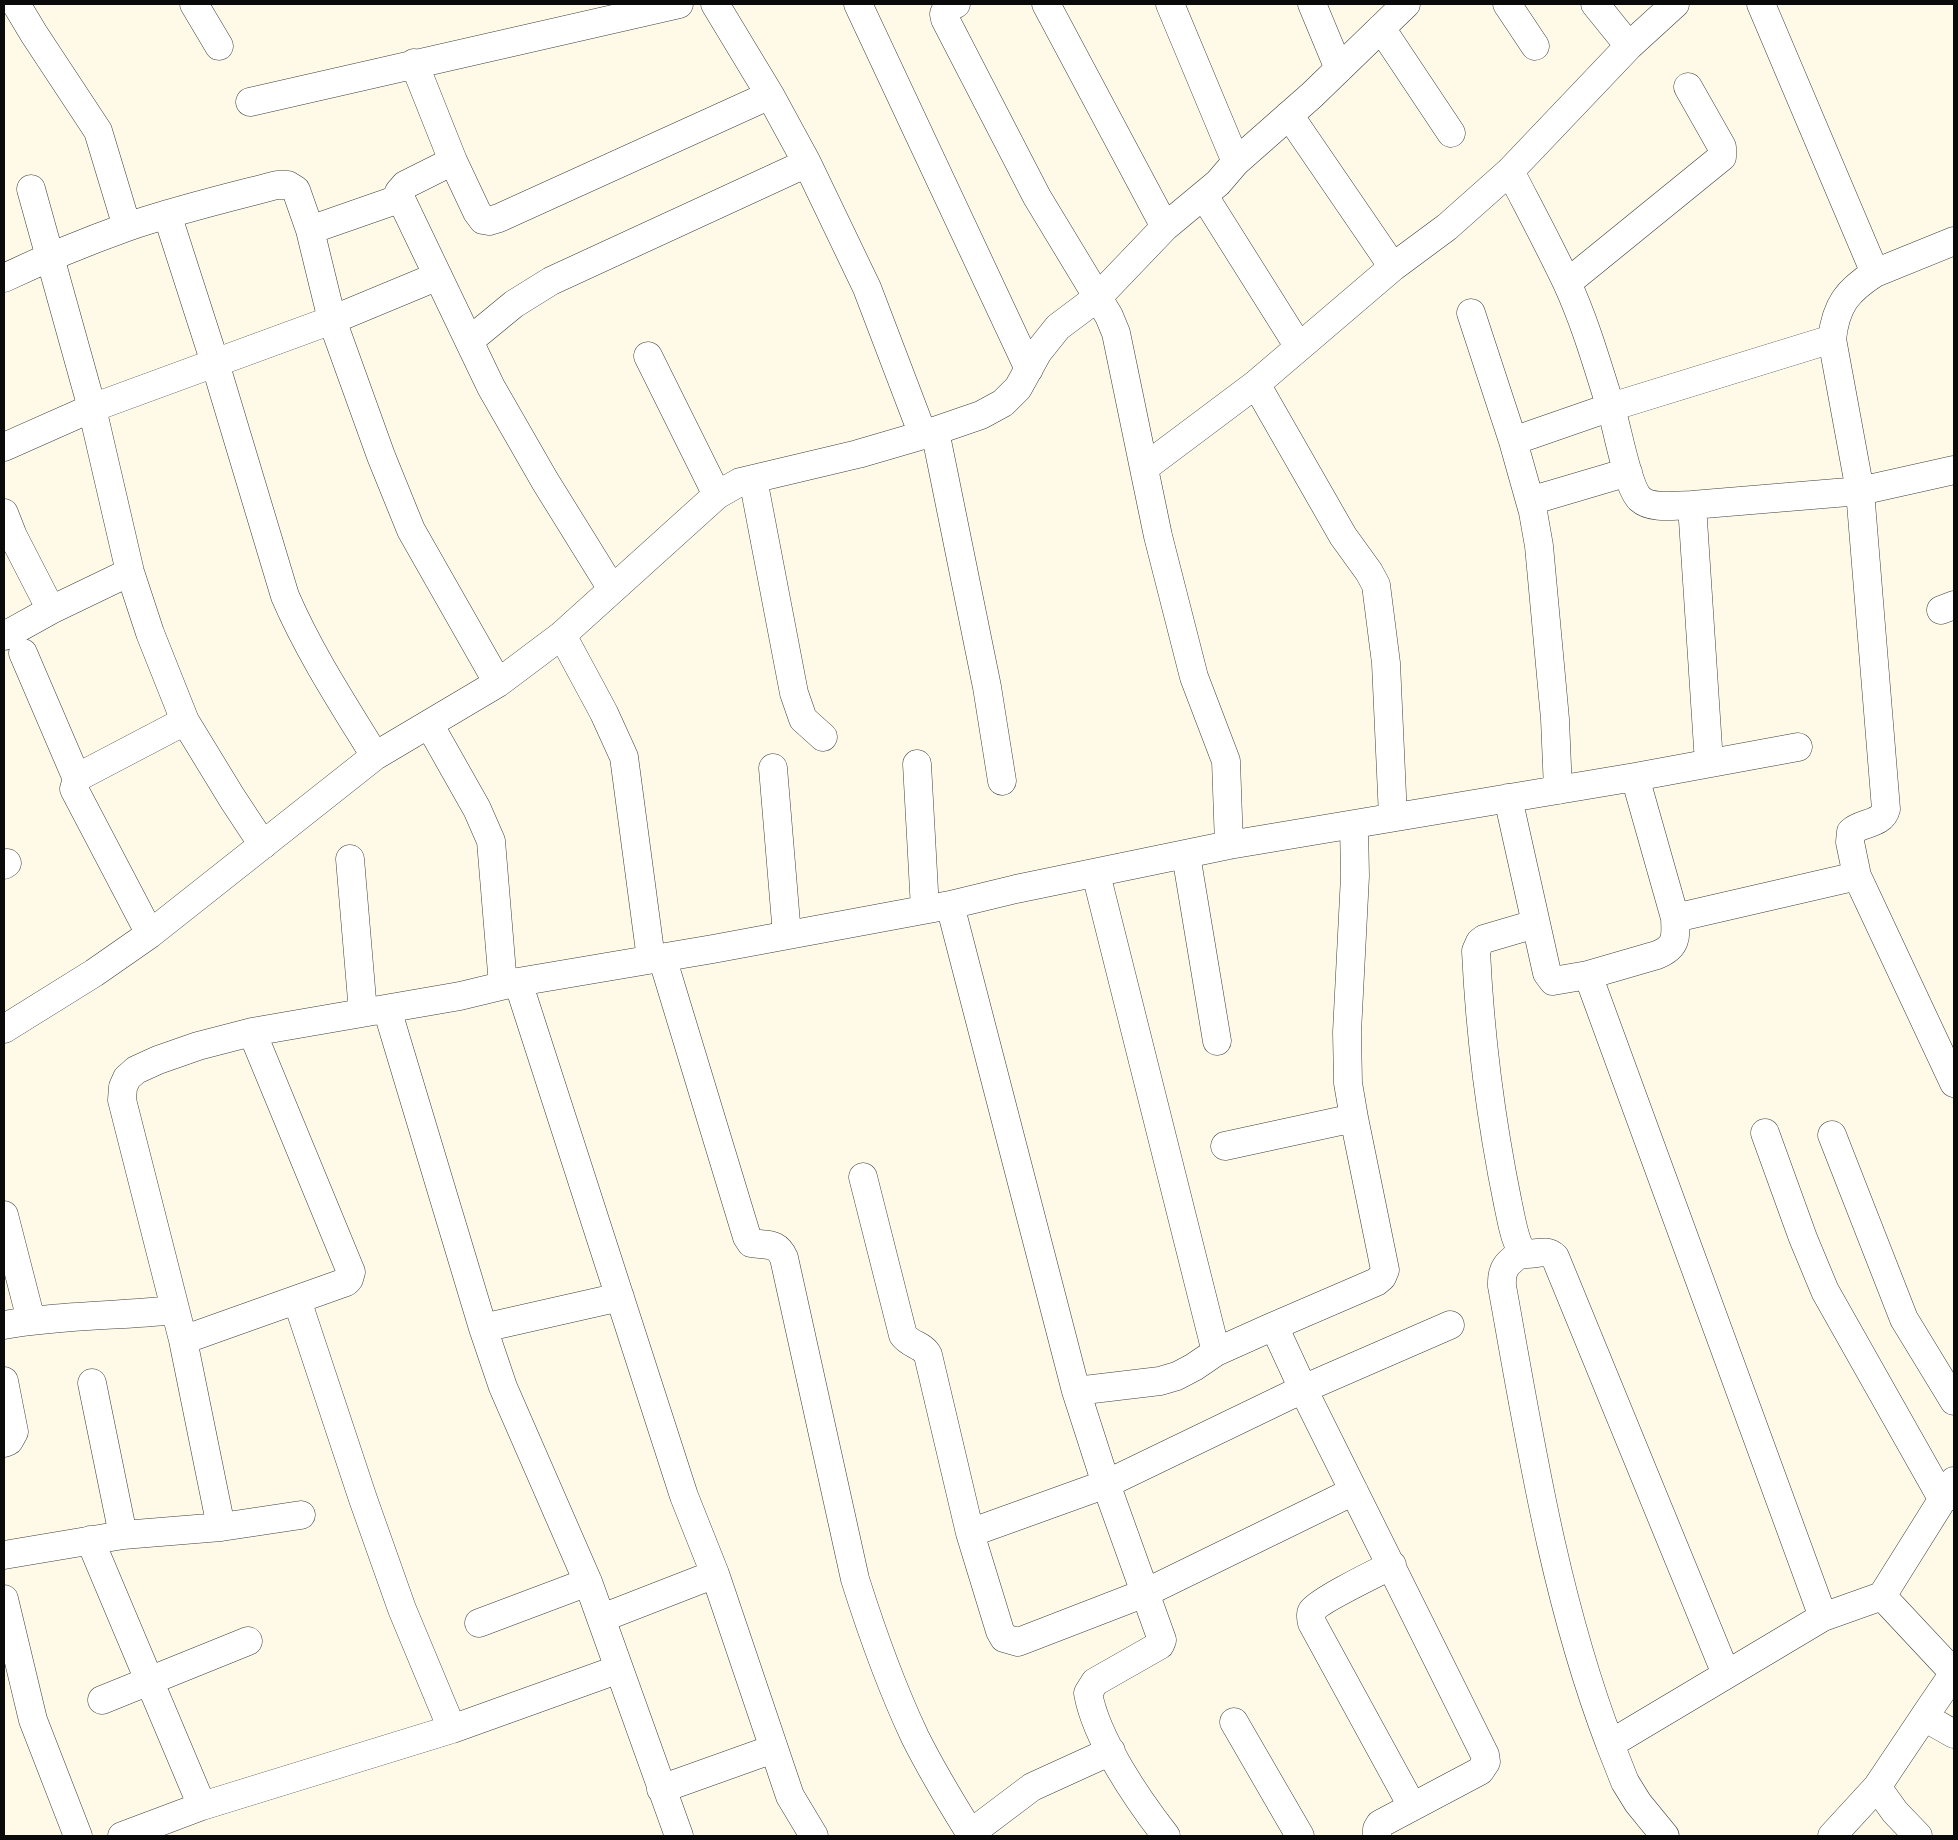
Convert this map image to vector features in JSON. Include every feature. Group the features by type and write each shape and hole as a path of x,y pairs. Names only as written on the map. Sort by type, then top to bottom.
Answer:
{"street":[{"path":"16,4 98,131 127,227"},
{"path":"194,4 220,46"},
{"path":"250,102 679,4"},
{"path":"715,4 770,95 807,163 867,288 929,433 986,687 1002,781"},
{"path":"858,4 1029,368"},
{"path":"956,4 946,9 945,19 1038,197 1109,316 1116,333 1158,536 1194,677 1226,761 1229,845"},
{"path":"1046,4 1165,227"},
{"path":"1170,4 1236,162"},
{"path":"1312,4 1339,69"},
{"path":"4,1029 94,973 150,934 375,756 498,683 562,635 717,495 734,485 752,479 858,454 929,433 981,415 1003,403 1018,388 1038,352 1058,327 1098,297 1165,227 1204,196 1236,162 1339,69 1406,4"},
{"path":"1508,4 1536,46"},
{"path":"1595,4 1630,46"},
{"path":"1144,468 1256,384 1393,267 1446,227 1510,171 1630,46 1675,4"},
{"path":"1761,4 1875,273"},
{"path":"1381,28 1451,133"},
{"path":"414,63 453,161 477,212 483,220 488,221 499,218 770,95"},
{"path":"1567,284 1722,157 1722,147 1688,87"},
{"path":"1288,115 1393,267"},
{"path":"396,200 399,192 405,185 453,161"},
{"path":"469,341 514,304 545,284 807,163"},
{"path":"1510,171 1567,284 1581,318 1611,407 1630,482 1640,499 1649,504 1692,504 1860,491 1954,470"},
{"path":"4,278 49,257 167,214 277,185 288,185 296,190 310,230 332,320 381,456 411,530 498,683"},
{"path":"31,189 92,408 130,572 153,641 185,722 263,845"},
{"path":"1204,196 1299,347"},
{"path":"310,230 396,200 402,201 491,387 540,473 612,589"},
{"path":"167,214 294,617 327,678 375,756"},
{"path":"1954,241 1875,273 1857,284 1842,302 1835,320 1832,339 1860,491 1886,809 1884,814 1877,820 1855,828 1850,832 1850,842 1857,876 1954,1083"},
{"path":"4,447 92,408 332,320 438,276"},
{"path":"1471,313 1513,441 1530,501 1539,546 1555,719 1558,790"},
{"path":"1513,441 1611,407 1832,339"},
{"path":"648,356 717,495"},
{"path":"1256,384 1343,536 1369,572 1376,586 1386,663 1393,817"},
{"path":"1530,501 1628,472"},
{"path":"752,479 794,692 803,719 823,737"},
{"path":"1692,504 1709,763"},
{"path":"4,513 13,536 51,610"},
{"path":"78,779 13,645 51,610 130,572"},
{"path":"562,635 604,713 624,757 656,958 747,1237 751,1242 777,1247 784,1258 855,1580 865,1612 915,1737 954,1808 972,1835 1032,1787 1111,1751"},
{"path":"150,934 89,821 74,789 78,779 185,722"},
{"path":"429,724 477,809 491,841 510,983 620,1297 684,1496 715,1574 773,1749 790,1796 814,1836"},
{"path":"221,1527 183,1340 122,1100 123,1087 127,1078 136,1070 198,1046 252,1032 460,996 510,983 938,907 1229,845 1635,777 1798,747"},
{"path":"917,764 938,907 1076,1392 1106,1484 1162,1635 1160,1645 1095,1682 1088,1693 1093,1710 1111,1751 1146,1810 1166,1836"},
{"path":"774,768 787,935"},
{"path":"1508,798 1547,973 1553,981 1588,975 1666,952 1673,945 1676,933 1675,918 1635,777"},
{"path":"1076,1392 1160,1381 1177,1376 1216,1352 1376,1282 1384,1274 1385,1270 1348,1083 1348,1032 1356,876 1354,825"},
{"path":"1186,855 1217,1041"},
{"path":"350,859 375,1011 503,1387 588,1582 679,1836"},
{"path":"1096,874 1216,1352"},
{"path":"1675,918 1857,876"},
{"path":"1522,1252 1512,1223 1495,1136 1481,1026 1476,951 1480,942 1484,940 1535,924"},
{"path":"1588,975 1823,1617"},
{"path":"183,1340 346,1282 351,1272 252,1032"},
{"path":"1226,1146 1354,1118"},
{"path":"1610,1744 1823,1617 1882,1596 1949,1490 1825,1291 1803,1238 1765,1133"},
{"path":"1832,1135 1904,1319 1954,1400"},
{"path":"863,1177 903,1335 907,1341 923,1348 928,1355 970,1533 1000,1631 1004,1638 1011,1641 1026,1640 1145,1593 1354,1491"},
{"path":"4,1214 31,1320"},
{"path":"1522,1252 1528,1254 1550,1252 1555,1257 1726,1674"},
{"path":"1522,1252 1503,1269 1502,1278 1546,1524 1570,1620 1591,1693 1610,1744 1625,1782 1638,1803 1666,1836"},
{"path":"483,1328 620,1297"},
{"path":"297,1300 363,1499 402,1609 452,1729"},
{"path":"4,1325 31,1320 125,1315 175,1310"},
{"path":"970,1533 1106,1484 1303,1389 1450,1325"},
{"path":"1274,1326 1303,1389 1485,1754 1486,1762 1480,1771 1380,1824 1377,1829 1377,1836"},
{"path":"4,1381 14,1432 9,1441 4,1443"},
{"path":"92,1384 123,1535"},
{"path":"4,1555 123,1535 221,1527 301,1515"},
{"path":"90,1540 202,1806"},
{"path":"1392,1565 1324,1602 1313,1610 1311,1617 1312,1623 1412,1806"},
{"path":"602,1618 715,1574"},
{"path":"479,1623 588,1582"},
{"path":"1837,1834 1877,1787 1954,1672 1882,1596"},
{"path":"4,1599 33,1720 78,1836"},
{"path":"102,1700 248,1641"},
{"path":"122,1836 202,1806 452,1729 619,1669"},
{"path":"1924,1717 1954,1734"},
{"path":"1234,1722 1300,1836"},
{"path":"662,1789 773,1749"},
{"path":"1877,1787 1895,1812 1917,1836"}]}
